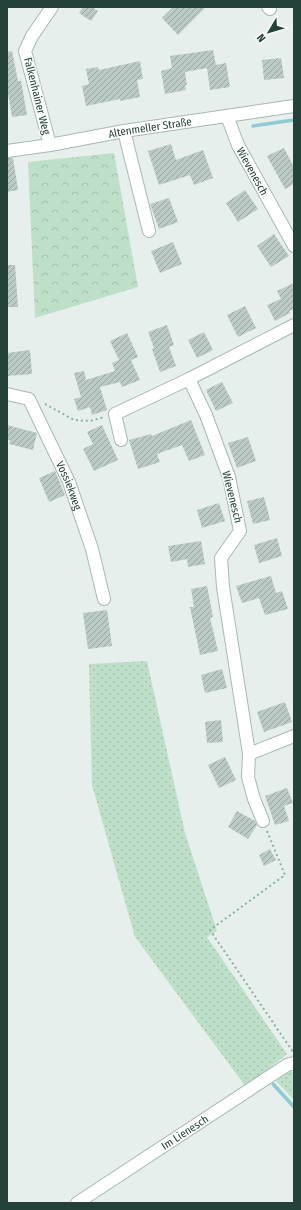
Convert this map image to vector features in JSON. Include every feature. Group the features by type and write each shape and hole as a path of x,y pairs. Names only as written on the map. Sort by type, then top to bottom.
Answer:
{"street":[{"name":"Falkenhainer Weg","path":"50,145 25,51 32,36 52,7"},
{"name":"Altenmeller Straße","path":"7,151 294,106"},
{"name":"Wievenesch","path":"227,116 238,145 294,246"},
{"path":"124,132 149,231"},
{"path":"121,440 115,414 189,379 294,325"},
{"name":"Wievenesch","path":"189,379 206,416 229,477 240,531 221,558 226,609 249,754 248,777 254,799 263,821"},
{"path":"7,394 29,398"},
{"name":"Vossiekweg","path":"29,398 69,482 92,548 104,600"},
{"path":"249,754 294,736"},
{"name":"Im Lienesch","path":"77,1203 287,1065 294,1063"}],"path":[{"path":"29,398 48,405 74,420 90,421 115,414"},
{"path":"263,821 284,875 210,930 294,1053"}],"green space":[{"path":"114,153 138,287 35,318 28,162"},
{"path":"147,661 185,833 217,931 207,937 287,1054 246,1087 135,937 92,785 89,664"},
{"path":"289,1070 294,1073 294,1100 276,1081"}],"building":[{"path":"83,7 92,7 98,11 91,21 79,13"},
{"path":"173,7 206,7 178,35 162,18"},
{"path":"213,50 216,65 226,63 230,87 210,90 207,68 185,72 187,85 185,85 186,90 165,94 161,71 172,68 170,56"},
{"path":"12,51 18,81 21,81 27,115 12,117 7,87 7,52"},
{"path":"281,58 284,78 264,80 262,60"},
{"path":"140,61 143,79 137,80 140,97 120,101 120,99 86,106 82,86 89,84 86,69 98,67 99,70"},
{"path":"171,144 176,160 203,150 213,178 194,185 190,175 159,185 148,151"},
{"path":"284,148 294,167 294,184 285,189 267,156"},
{"path":"7,158 13,158 18,190 7,192"},
{"path":"245,190 258,209 238,222 226,203"},
{"path":"169,198 178,222 159,229 150,204"},
{"path":"274,234 289,256 271,267 257,246"},
{"path":"173,242 182,264 160,273 151,251"},
{"path":"7,265 15,265 18,307 7,307"},
{"path":"294,283 294,309 289,311 290,313 275,321 267,305 281,299 277,291"},
{"path":"245,306 256,328 238,337 227,315"},
{"path":"167,325 174,345 169,347 176,366 160,372 148,332"},
{"path":"204,332 213,350 197,358 188,340"},
{"path":"127,333 138,357 131,360 140,380 122,387 120,382 100,387 107,410 92,415 90,407 78,411 74,399 81,397 74,373 84,371 86,380 115,371 112,363 119,360 110,341"},
{"path":"30,350 32,374 7,376 7,353"},
{"path":"222,382 233,403 216,411 206,390"},
{"path":"191,420 205,455 189,461 182,445 157,454 160,462 138,469 129,440 151,434 152,436"},
{"path":"7,425 37,433 33,450 9,444 10,440 7,440"},
{"path":"102,425 118,460 94,471 83,449 93,444 87,432"},
{"path":"248,437 256,461 237,468 228,443"},
{"path":"55,471 65,495 49,502 39,478"},
{"path":"264,497 270,520 253,524 247,501"},
{"path":"219,503 225,521 202,528 197,510"},
{"path":"277,538 282,556 259,563 254,545"},
{"path":"201,541 205,564 188,567 187,559 171,562 168,546"},
{"path":"271,576 276,593 282,591 288,609 265,615 259,598 242,603 236,586"},
{"path":"207,586 213,617 210,618 218,651 200,655 190,607 194,607 191,589"},
{"path":"107,610 112,646 88,649 83,613"},
{"path":"222,669 227,688 205,693 201,675"},
{"path":"285,702 292,722 264,732 257,712"},
{"path":"221,720 223,742 207,743 205,722"},
{"path":"225,757 236,780 219,788 208,765"},
{"path":"287,788 293,803 284,806 289,821 275,825 265,796"},
{"path":"237,811 255,821 257,825 248,839 228,827"},
{"path":"270,849 276,860 264,866 259,855"}],"waterway":[{"path":"253,126 294,120"},
{"path":"273,1084 294,1107"}]}
